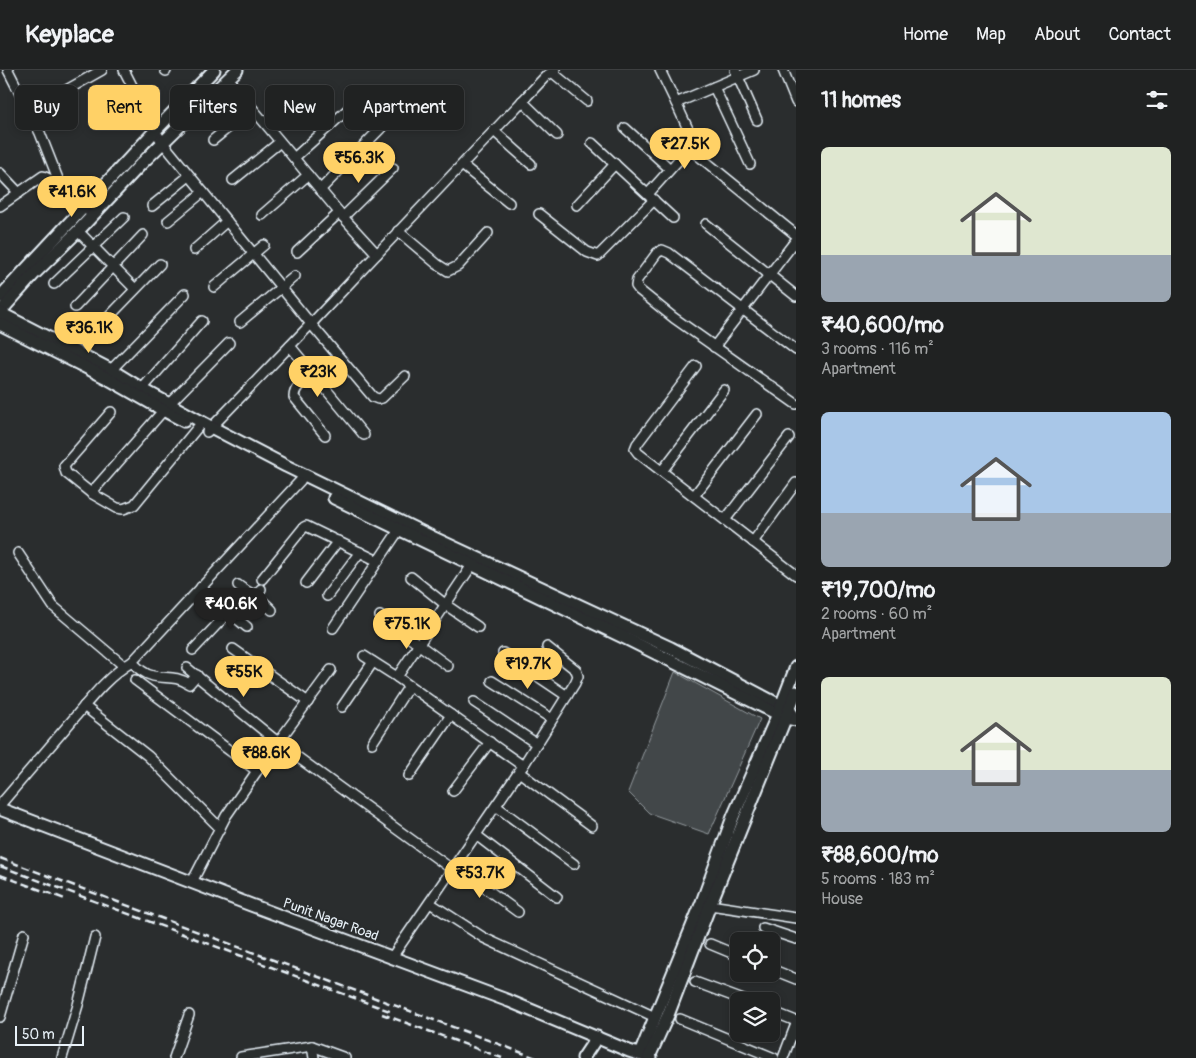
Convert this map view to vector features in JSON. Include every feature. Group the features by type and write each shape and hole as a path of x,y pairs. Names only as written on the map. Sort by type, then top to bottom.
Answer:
{"street":[{"path":"8,70 40,133 60,184"},
{"path":"75,85 102,70"},
{"path":"124,70 154,131 163,143 373,397 382,398 405,376"},
{"path":"166,407 142,389 111,370 0,312 33,275 78,231 88,211 154,131 214,70"},
{"path":"0,298 88,211 163,143 237,70"},
{"path":"660,70 688,129"},
{"path":"676,103 714,87 736,73 754,70"},
{"path":"783,70 796,102"},
{"path":"111,412 64,466 66,473 91,493 117,508 123,509 134,505 205,429 290,346 546,76 553,71 587,101"},
{"path":"736,73 757,120"},
{"path":"228,79 233,85"},
{"path":"714,87 750,164"},
{"path":"522,101 557,135"},
{"path":"255,112 341,215 377,254"},
{"path":"294,158 344,113"},
{"path":"625,128 670,169"},
{"path":"213,140 225,130"},
{"path":"320,190 379,130"},
{"path":"494,130 531,164"},
{"path":"233,180 280,142"},
{"path":"592,142 673,218"},
{"path":"538,214 587,252 598,256 651,197 670,169 683,155 688,152 694,152 796,235"},
{"path":"577,205 615,164"},
{"path":"462,165 509,203"},
{"path":"297,252 393,168"},
{"path":"0,174 18,193"},
{"path":"262,215 308,175"},
{"path":"0,206 43,176 60,184 88,211"},
{"path":"152,206 189,176"},
{"path":"168,221 203,192"},
{"path":"54,284 124,217"},
{"path":"194,250 227,221"},
{"path":"706,224 796,296"},
{"path":"78,231 135,289"},
{"path":"398,231 448,271 458,266 488,233"},
{"path":"75,307 143,235"},
{"path":"714,347 796,240"},
{"path":"214,287 264,245"},
{"path":"796,350 669,253 662,250 657,253 637,280 636,286 639,290 674,318 796,404"},
{"path":"101,324 160,264"},
{"path":"240,322 295,276"},
{"path":"111,370 185,294"},
{"path":"142,389 202,321"},
{"path":"0,324 166,407 399,530 788,714"},
{"path":"91,493 166,407 229,343"},
{"path":"290,346 364,435"},
{"path":"696,366 637,444 636,449 638,453 796,575"},
{"path":"314,374 297,388 294,392 294,397 325,435"},
{"path":"662,471 724,390"},
{"path":"694,496 757,414"},
{"path":"725,520 789,437"},
{"path":"0,807 84,706 112,676 128,664 302,478"},
{"path":"302,478 662,644 788,714"},
{"path":"753,542 796,483"},
{"path":"262,578 306,526 378,561"},
{"path":"333,628 399,530"},
{"path":"306,583 338,541"},
{"path":"327,596 360,552"},
{"path":"18,553 53,606 128,664 152,676 180,679 189,684 197,675"},
{"path":"397,677 472,565"},
{"path":"411,577 446,605 478,627"},
{"path":"238,585 246,592 258,592"},
{"path":"201,587 232,616 247,627"},
{"path":"258,592 272,610"},
{"path":"193,650 258,592"},
{"path":"380,616 448,666"},
{"path":"392,958 521,769 578,676 576,670 547,647"},
{"path":"233,648 308,702"},
{"path":"503,652 567,696"},
{"path":"364,656 490,742 592,826"},
{"path":"342,707 373,662"},
{"path":"187,668 285,748 518,912"},
{"path":"788,714 796,669"},
{"path":"192,882 226,816 331,670"},
{"path":"147,673 139,682 257,771"},
{"path":"492,681 552,720"},
{"path":"372,743 409,686"},
{"path":"647,1056 668,1015 733,817 788,714 796,692"},
{"path":"474,702 537,744"},
{"path":"84,706 148,756 220,828"},
{"path":"409,776 450,715"},
{"path":"453,791 490,742"},
{"path":"496,806 574,864"},
{"name":"Punit Nagar Road","path":"0,807 192,882 509,1001 629,1051 647,1056"},
{"path":"476,835 557,897"},
{"path":"430,903 484,938 655,1017"},
{"path":"706,903 796,918"},
{"path":"647,1056 655,1017 706,903"},
{"path":"763,928 796,939"},
{"path":"0,1017 24,934"},
{"path":"62,1058 95,937"},
{"path":"710,944 730,952"},
{"path":"780,973 796,979"},
{"path":"695,982 730,995"},
{"path":"174,1058 189,1015"},
{"path":"780,1015 796,1022 783,1058"},
{"path":"680,1019 774,1058"},
{"path":"583,1058 597,1037"},
{"path":"241,1057 312,1046 345,1058"},
{"path":"312,1046 314,1058"}],"shaded area":[{"path":"675,672 760,719 709,834 649,813 628,792"}],"railway":[{"path":"0,858 536,1058"},
{"path":"0,866 392,1012"},
{"path":"0,875 65,899"},
{"path":"382,1014 502,1058"}]}
